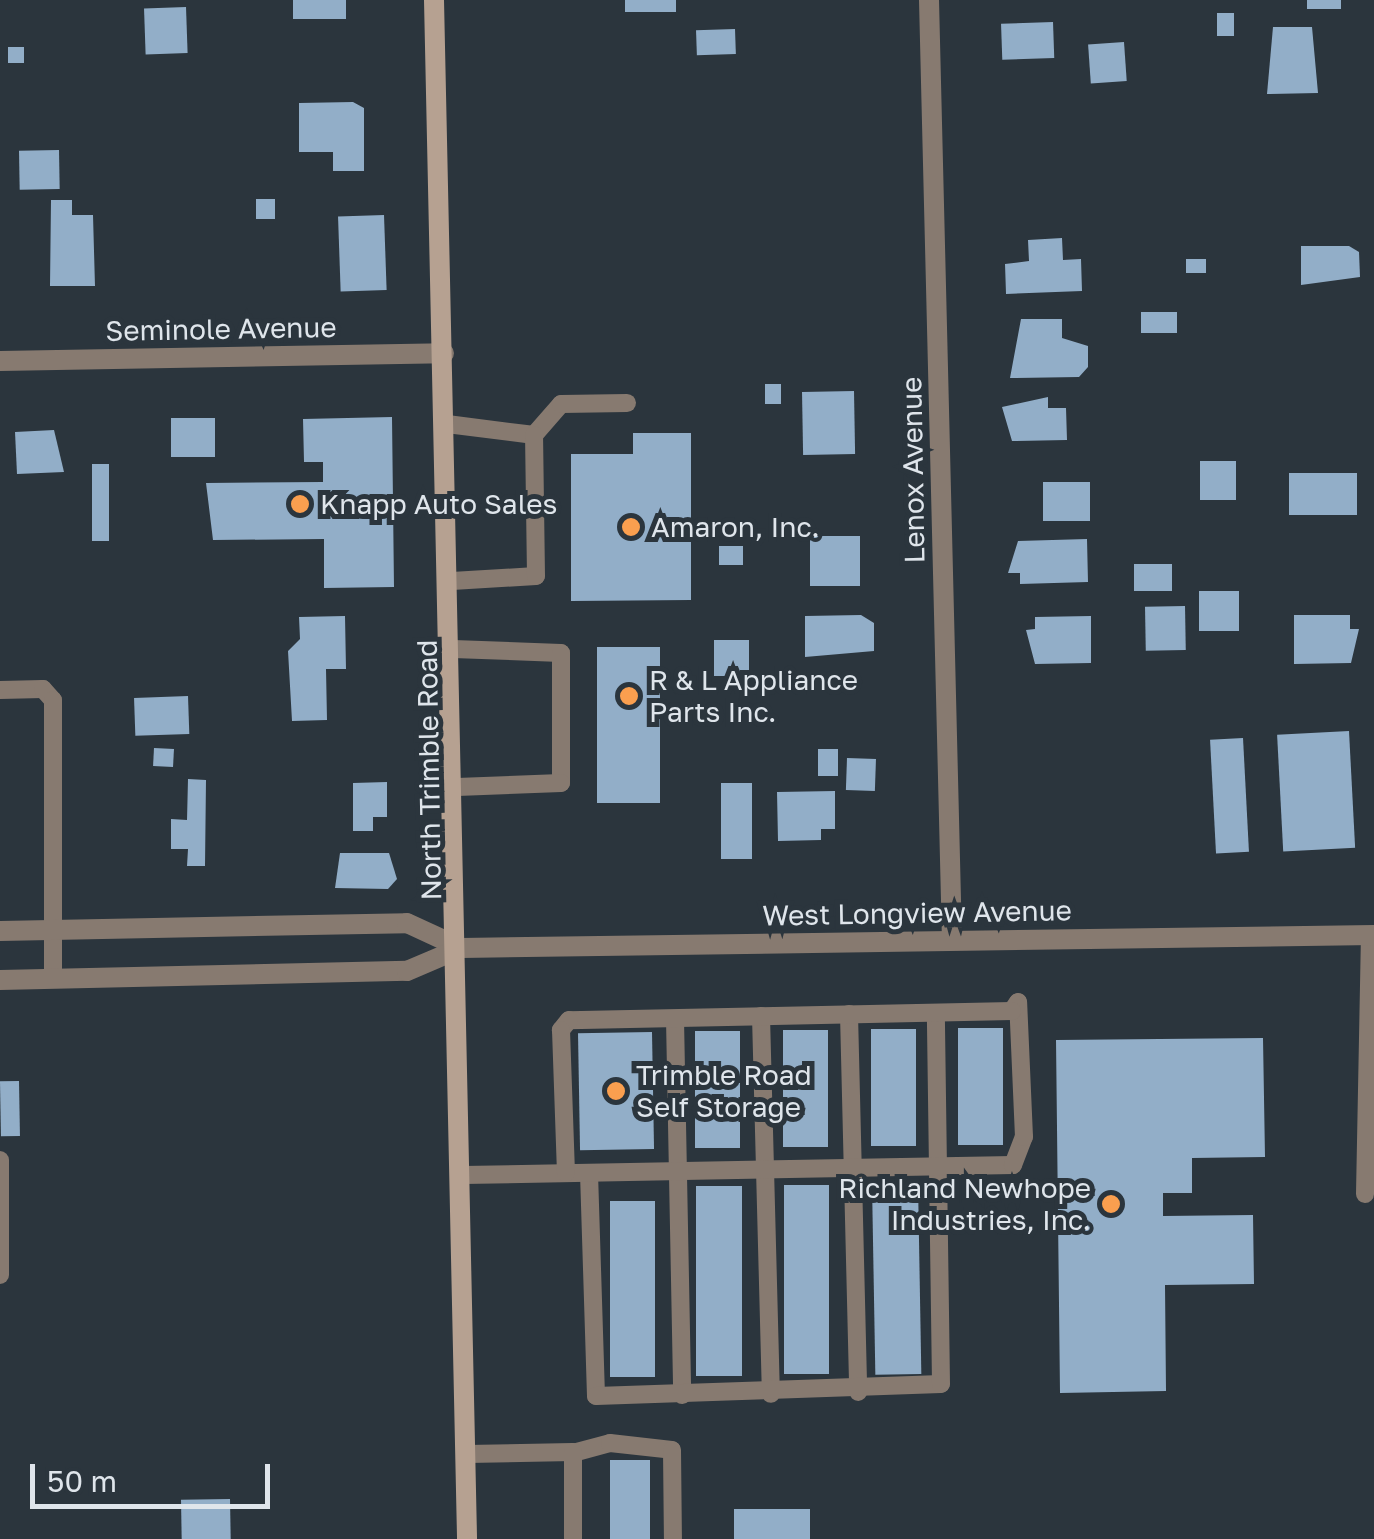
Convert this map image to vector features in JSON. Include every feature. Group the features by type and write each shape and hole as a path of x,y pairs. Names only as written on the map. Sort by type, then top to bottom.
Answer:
{"main road":[{"name":"North Trimble Road","path":"434,0 461,948 468,1539"}],"street":[{"name":"Lenox Avenue","path":"928,0 952,939"},
{"name":"Seminole Avenue","path":"0,361 444,353"},
{"name":"West Longview Avenue","path":"0,931 406,923 461,948"},
{"name":"West Longview Avenue","path":"0,980 406,971 461,948 1372,935"}],"lane":[{"path":"452,581 536,576 534,435 561,404 627,403"},
{"path":"447,424 534,435"},
{"path":"453,650 560,653 561,783 457,787"},
{"path":"0,690 42,689 53,700 53,978"},
{"path":"1365,1194 1372,935"},
{"path":"463,1175 1013,1164 1024,1137 1018,1002 1012,1011 563,1024 566,1172"},
{"path":"589,1172 596,1396 858,1392 930,1386 946,1376 936,1013"},
{"path":"849,1014 858,1392"},
{"path":"760,1016 771,1394"},
{"path":"675,1018 682,1395"},
{"path":"0,1160 0,1275"},
{"path":"466,1454 573,1453 610,1443 672,1450 673,1539"},
{"path":"573,1453 573,1539"}],"building":[{"path":"293,0 346,0 346,19 293,19"},
{"path":"625,0 676,0 676,12 625,12"},
{"path":"1307,0 1341,0 1341,9 1307,9"},
{"path":"186,7 188,53 146,54 144,8"},
{"path":"1217,13 1234,13 1234,36 1217,36"},
{"path":"1053,22 1054,58 1002,60 1001,24"},
{"path":"1273,27 1312,27 1318,93 1267,94"},
{"path":"735,29 736,54 697,55 696,30"},
{"path":"1124,42 1127,81 1091,83 1088,45"},
{"path":"8,47 24,47 24,63 8,63"},
{"path":"353,102 364,108 364,171 333,171 333,152 299,152 299,103"},
{"path":"59,150 60,189 20,190 19,151"},
{"path":"256,199 275,199 275,219 256,219"},
{"path":"51,200 72,200 72,215 93,215 95,286 50,286"},
{"path":"384,215 387,290 341,292 338,217"},
{"path":"1062,238 1063,260 1081,259 1082,291 1006,294 1005,264 1029,261 1028,240"},
{"path":"1301,246 1349,246 1359,252 1360,277 1301,285"},
{"path":"1186,259 1206,259 1206,273 1186,273"},
{"path":"1141,312 1177,312 1177,333 1141,333"},
{"path":"1021,319 1062,319 1062,338 1088,346 1088,367 1079,377 1010,378"},
{"path":"765,384 781,384 781,404 765,404"},
{"path":"854,391 855,454 803,455 802,392"},
{"path":"1048,397 1048,408 1066,408 1067,440 1012,441 1002,407"},
{"name":"Knapp Auto Sales","path":"392,417 394,587 324,588 324,539 213,540 206,483 323,482 323,462 304,462 303,419"},
{"path":"171,418 215,418 215,457 171,457"},
{"path":"54,430 64,472 17,474 15,432"},
{"name":"Amaron, Inc.","path":"633,433 691,433 691,600 571,601 571,454 633,454"},
{"path":"1200,461 1236,461 1236,500 1200,500"},
{"path":"92,464 109,464 109,541 92,541"},
{"path":"1289,473 1357,473 1357,515 1289,515"},
{"path":"1043,482 1090,482 1090,521 1043,521"},
{"path":"810,536 860,536 860,586 810,586"},
{"path":"1087,539 1088,582 1020,584 1020,573 1008,573 1018,541"},
{"path":"719,546 743,546 743,565 719,565"},
{"path":"1134,564 1172,564 1172,591 1134,591"},
{"path":"1199,591 1239,591 1239,631 1199,631"},
{"path":"1185,606 1186,650 1146,651 1145,607"},
{"path":"861,615 874,623 874,651 805,657 805,616"},
{"path":"1294,615 1350,615 1350,629 1359,629 1351,663 1294,664"},
{"path":"345,616 346,669 326,669 327,720 292,721 288,651 300,639 299,617"},
{"path":"1091,616 1091,663 1035,664 1026,630 1035,629 1035,617"},
{"path":"714,640 749,640 749,676 714,676"},
{"name":"R & L Appliance Parts Inc.","path":"597,647 660,647 660,803 597,803"},
{"path":"188,696 189,734 135,736 134,698"},
{"path":"1349,731 1355,848 1283,852 1277,735"},
{"path":"1243,738 1249,852 1216,854 1210,740"},
{"path":"154,748 174,749 173,767 153,766"},
{"path":"818,749 838,749 838,776 818,776"},
{"path":"847,758 876,759 875,791 846,790"},
{"path":"188,779 206,780 205,866 187,866 188,849 171,849 171,819 187,820"},
{"path":"387,782 387,817 373,817 373,831 353,831 353,783"},
{"path":"721,783 752,783 752,859 721,859"},
{"path":"835,791 835,829 821,829 821,840 778,841 777,792"},
{"path":"340,853 389,853 397,879 388,889 335,888"},
{"path":"958,1028 1003,1028 1003,1145 958,1145"},
{"path":"871,1029 916,1029 916,1146 871,1146"},
{"path":"783,1030 828,1030 828,1147 783,1147"},
{"path":"695,1031 740,1031 740,1148 695,1148"},
{"name":"Trimble Road Self Storage","path":"652,1032 654,1149 580,1150 578,1033"},
{"name":"Richland Newhope Industries, Inc.","path":"1263,1038 1265,1157 1192,1158 1192,1193 1163,1193 1163,1216 1253,1215 1254,1284 1165,1285 1166,1391 1060,1393 1056,1040"},
{"path":"0,1081 19,1081 20,1136 1,1136"},
{"path":"918,1183 921,1374 875,1375 872,1184"},
{"path":"784,1185 829,1185 829,1374 784,1374"},
{"path":"696,1186 742,1186 742,1376 696,1376"},
{"path":"610,1201 655,1201 655,1377 610,1377"},
{"path":"610,1460 650,1460 650,1539 610,1539"},
{"path":"230,1499 231,1539 182,1539 181,1500"},
{"path":"734,1509 810,1509 810,1539 734,1539"}],"place":[{"name":"Knapp Auto Sales","path":"300,504"},
{"name":"Amaron, Inc.","path":"631,527"},
{"name":"R & L Appliance Parts Inc.","path":"629,696"},
{"name":"Trimble Road Self Storage","path":"616,1091"},
{"name":"Richland Newhope Industries, Inc.","path":"1111,1204"}]}
